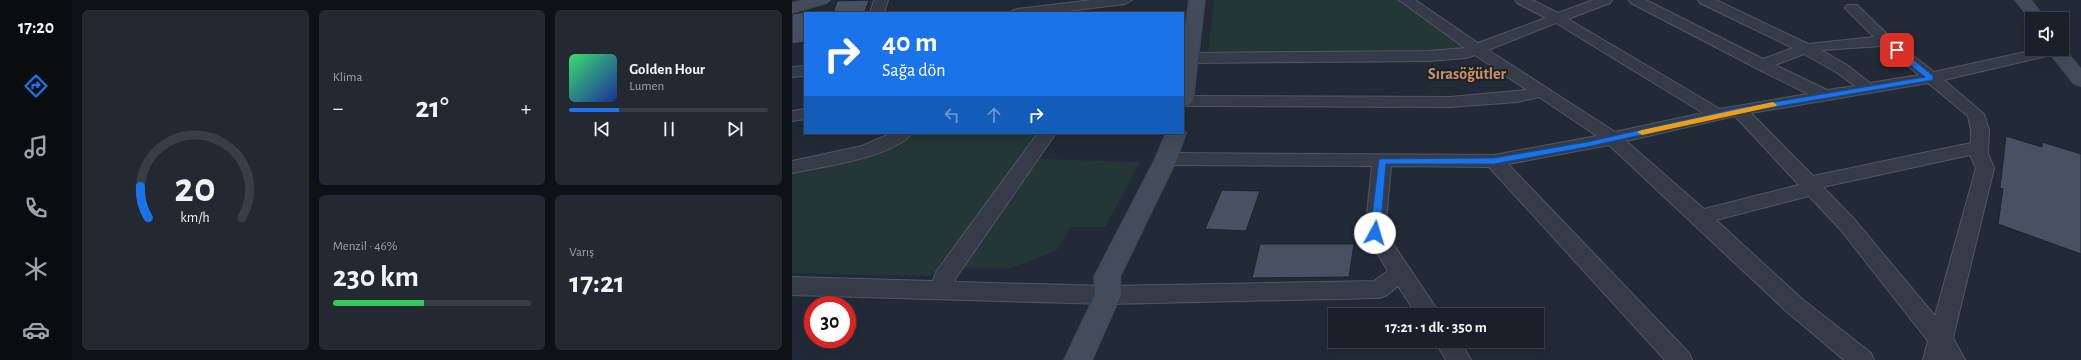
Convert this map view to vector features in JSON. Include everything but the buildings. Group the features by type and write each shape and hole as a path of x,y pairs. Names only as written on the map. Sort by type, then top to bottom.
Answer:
{"street":[{"path":"792,8 822,0"},
{"path":"876,12 881,0"},
{"path":"1024,12 1055,7 1125,0"},
{"path":"1130,0 1130,12"},
{"path":"1184,94 1189,58 1189,32 1197,0"},
{"path":"1406,0 1476,49 1613,139 1700,216 1794,305 1862,360"},
{"path":"1522,0 1557,18 1718,115"},
{"path":"1189,58 1429,56 1466,53 1605,0"},
{"path":"1636,0 1763,66 1826,96"},
{"path":"1705,0 1838,66 1864,83 1867,89"},
{"path":"2023,0 2032,12"},
{"path":"1852,8 1886,41 1976,114 1980,130 1979,154 1985,168 1935,360"},
{"path":"1763,66 1777,56 1803,48 1886,41"},
{"path":"1166,159 1494,161 1613,139 1739,110 1931,78 2025,56"},
{"path":"2061,56 2081,80"},
{"path":"1184,101 1450,102 1517,97 1541,92"},
{"path":"1739,110 1847,224 1940,339 1953,360"},
{"path":"792,116 804,114"},
{"path":"792,167 884,146 900,137 902,134"},
{"path":"946,290 944,278 1045,134"},
{"path":"1078,360 1108,295 1107,277 1166,159 1176,134"},
{"path":"1700,216 1812,186 1980,147"},
{"path":"1382,161 1375,233 1424,308"},
{"path":"1494,161 1680,360"},
{"path":"794,288 946,290 1108,295 1379,289 1401,273"},
{"path":"1451,348 1459,360"}],"shaded area":[{"path":"1214,0 1402,0 1466,45 1461,49 1437,52 1208,53"},
{"path":"910,134 1038,134 931,276 792,273 792,172 898,147"},
{"path":"1039,159 1140,162 1105,227 1071,227 1056,251 1011,268 963,268"}],"slow traffic":[{"path":"1642,132 1739,110 1773,105"}],"district":[{"name":"Sırasöğütler","path":"1467,74"}],"route":[{"path":"1375,233 1382,161 1494,161 1587,144 1739,110 1931,78 1897,50"}]}
